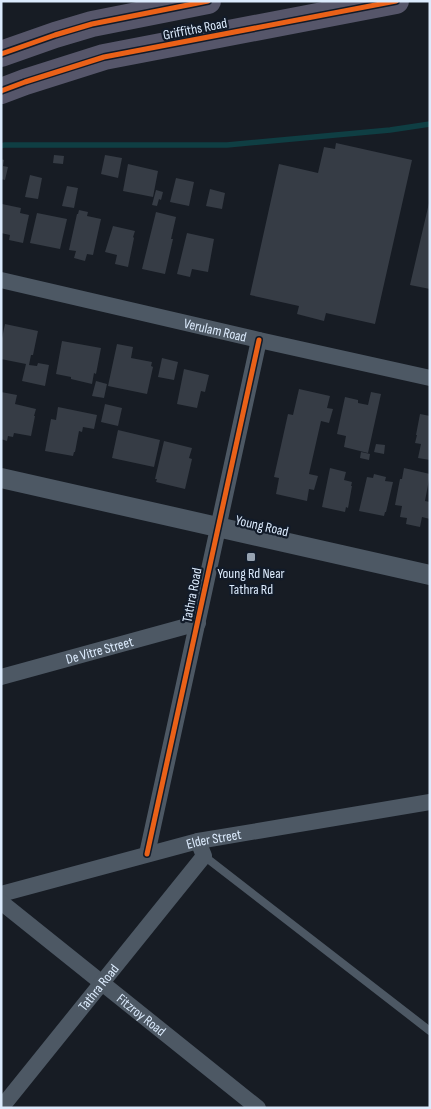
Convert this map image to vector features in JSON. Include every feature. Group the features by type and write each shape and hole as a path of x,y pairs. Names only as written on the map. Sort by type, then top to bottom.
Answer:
{"highway":[{"name":"Griffiths Road","path":"1,54 55,34 92,24 208,1"},
{"name":"Griffiths Road","path":"1,91 64,68 104,57 396,1"}],"street":[{"name":"Verulam Road","path":"1,280 430,378"},
{"name":"Tathra Road","path":"147,854 259,340"},
{"name":"Young Road","path":"1,478 430,575"},
{"name":"De Vitre Street","path":"1,677 198,623"},
{"name":"Elder Street","path":"1,894 147,854 201,848 430,802"},
{"name":"Tathra Road","path":"1,1108 102,983 201,848"},
{"name":"Fitzroy Road","path":"1,902 258,1108"}],"lane":[{"path":"201,848 430,1030"}],"building":[{"path":"336,143 412,160 375,324 326,313 324,321 297,314 299,306 250,295 279,164 318,173 324,147 335,149"},
{"path":"54,155 64,156 63,164 53,163"},
{"path":"105,155 122,158 118,178 101,174"},
{"path":"1,159 4,160 3,166 8,167 5,180 1,179"},
{"path":"128,164 158,171 153,197 123,191"},
{"path":"30,175 42,178 38,199 25,197"},
{"path":"176,178 194,182 189,206 170,202"},
{"path":"67,186 78,188 74,208 62,206"},
{"path":"210,189 225,193 222,209 206,206"},
{"path":"156,190 163,192 157,206 152,205"},
{"path":"430,203 430,289 410,285"},
{"path":"2,204 21,208 20,213 29,215 23,243 9,240 10,235 1,233"},
{"path":"79,210 88,212 87,216 101,219 93,255 87,254 85,261 74,258 76,251 69,250"},
{"path":"156,212 176,217 165,274 142,269"},
{"path":"37,213 67,219 60,249 30,243"},
{"path":"113,226 135,231 128,267 115,264 117,255 105,252"},
{"path":"187,233 214,239 208,272 192,269 190,277 177,274"},
{"path":"5,324 38,331 29,365 37,366 38,363 49,365 45,386 22,381 26,364 1,359 1,343"},
{"path":"62,341 101,348 92,384 56,374"},
{"path":"117,344 133,347 131,358 152,362 151,366 153,367 147,394 108,386"},
{"path":"162,358 178,362 174,380 158,377"},
{"path":"184,369 209,375 205,392 201,391 197,408 177,404"},
{"path":"96,381 107,384 104,398 92,396"},
{"path":"299,389 330,396 327,408 333,409 329,423 321,421 309,474 318,476 314,490 309,489 307,501 276,494 279,478 274,477 288,414 293,415"},
{"path":"1,392 17,395 15,404 36,409 31,436 14,433 13,437 8,436 7,441 1,439"},
{"path":"371,392 381,394 368,453 344,447 346,436 337,434 345,397 368,405"},
{"path":"105,404 122,408 118,426 101,422"},
{"path":"58,407 97,415 94,429 83,427 82,432 79,431 73,456 45,451 51,419 56,420"},
{"path":"420,414 430,416 430,460 418,458 421,444 415,443"},
{"path":"118,430 160,440 154,467 112,458"},
{"path":"164,441 192,448 189,458 192,459 185,489 156,482 157,479 155,479"},
{"path":"376,444 385,445 384,454 374,452"},
{"path":"361,452 370,454 369,460 360,458"},
{"path":"330,468 346,472 344,480 352,482 348,508 346,507 345,512 322,507"},
{"path":"404,468 430,474 425,501 430,502 430,519 422,517 420,527 406,524 407,518 400,517 402,506 395,505"},
{"path":"374,474 386,477 385,481 393,482 384,516 359,511 367,477 373,478"}],"waterway":[{"path":"1,146 227,145 390,130 430,124"}],"cycle path":[{"path":"1,54 92,24 208,1"},
{"path":"1,91 104,57 396,1"},
{"path":"147,854 259,340"}],"place":[{"name":"Young Rd Near Tathra Rd","path":"251,557"}]}
